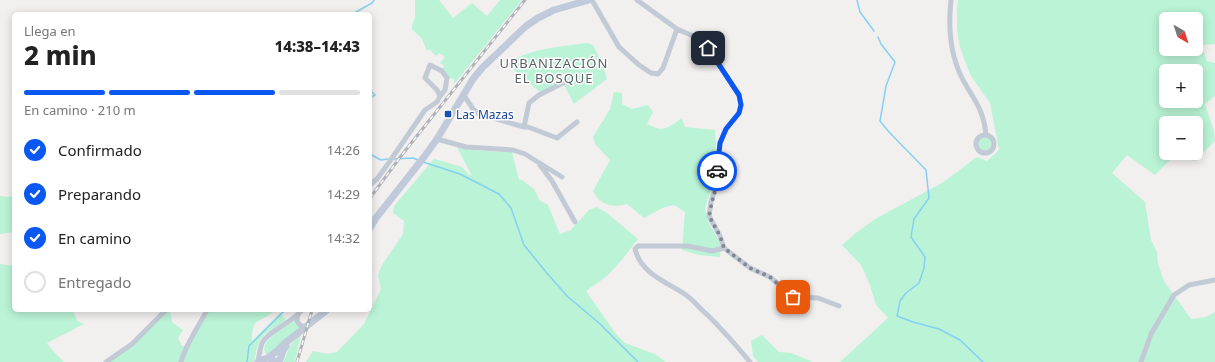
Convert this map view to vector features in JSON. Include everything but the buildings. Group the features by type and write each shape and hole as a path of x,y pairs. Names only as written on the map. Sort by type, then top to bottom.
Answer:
{"street":[{"path":"372,225 437,139 473,79 482,68 525,27 538,18 554,10 590,0 619,47 639,65 651,73 658,74 663,68 677,29"},
{"path":"637,0 677,29 702,40 739,95 741,105 739,113 726,129 720,143 716,187 709,216 720,236 724,248 750,268 770,277 793,297 818,298 839,306"},
{"path":"951,0 949,18 955,60 962,77 980,107 986,134"},
{"path":"372,183 377,179 394,156 425,110 437,102 445,90 447,78 442,71 430,65 425,78 437,90 440,96"},
{"path":"524,127 529,103 539,95 563,83"},
{"path":"463,94 473,109 479,114 528,127 557,138 577,122"},
{"path":"437,139 466,147 513,150 525,154 562,177"},
{"path":"538,162 552,181 574,222"},
{"path":"724,248 712,251 688,246 638,246 635,250 637,257 647,270 697,305 720,326 750,362"},
{"path":"1141,362 1151,334 1174,295 1189,286 1215,280"},
{"path":"106,362 132,344 164,312"},
{"path":"181,362 189,341 206,312"},
{"path":"300,312 297,320 298,323 306,328"},
{"path":"258,362 261,346 265,338 300,312"},
{"path":"258,362 267,358 325,312"},
{"path":"279,362 283,351 291,339"},
{"path":"261,346 267,358 276,362"}],"green space":[{"path":"415,0 439,0 453,18 472,3 487,16 500,0 522,0 454,84 454,79 449,78 442,69 444,66 440,63 445,57 439,53 436,56 429,49 427,51 422,39 412,29 415,17"},
{"path":"958,0 1215,0 1215,44 1203,45 1203,12 1159,12 1159,56 1203,56 1203,50 1207,61 1215,63 1215,96 1205,104 1214,131 1215,141 1203,153 1203,116 1159,116 1159,160 1170,160 1155,175 1127,155 1112,173 1145,202 1151,240 1157,252 1158,264 1164,281 1191,319 1206,317 1215,312 1215,362 840,362 888,318 876,305 870,285 861,265 842,245 875,219 942,183 977,157 987,161 999,149 990,103 971,76 959,43 957,29"},
{"path":"587,43 593,45 602,63 607,79 574,104 563,83 542,94 507,64 524,55 535,52"},
{"path":"614,92 622,93 622,104 632,109 648,105 653,112 647,124 653,127 661,129 669,127 682,118 685,127 715,130 716,147 711,190 705,208 708,221 721,245 720,257 699,255 682,250 685,212 674,205 662,208 644,218 627,204 617,206 607,204 599,200 596,196 593,191 610,160 595,144 593,137 610,109"},
{"path":"985,137 990,139 992,144 990,149 985,151 980,149 978,144 980,139"},
{"path":"457,147 478,151 512,152 519,180 522,180 535,190 539,200 548,205 560,234 571,230 589,210 597,207 607,213 638,239 607,276 586,291 616,334 625,343 655,354 666,362 306,362 313,351 328,354 337,352 364,324 370,312 372,312 372,308 381,289 378,275 382,265 403,234 404,221 393,213 394,206 434,159 462,167 472,176"},
{"path":"0,196 12,196 12,232 0,234"},
{"path":"0,264 12,266 12,312 74,312 77,321 84,324 47,343 64,362 0,362"},
{"path":"168,312 170,312 172,322 183,330 178,338 182,346 185,347 179,362 109,362"},
{"path":"208,312 273,312 259,320 254,325 252,331 252,341 280,313 286,319 260,339 254,362 183,362 186,350"},
{"path":"295,320 301,328 267,355 264,350 268,340"},
{"path":"301,334 295,362 283,362 291,344"},
{"path":"762,335 779,352 791,353 813,362 758,362 753,356 751,341"}],"waterway":[{"path":"356,12 372,3 374,0"},
{"path":"857,0 860,12 874,31"},
{"path":"878,37 881,44 895,62 886,86 880,121 926,170 929,198 914,219 911,237 925,257 924,268 919,283 906,293 900,301 897,316 939,329 960,340 983,362"},
{"path":"372,92 375,95 372,97"},
{"path":"372,155 381,160 388,159"},
{"path":"394,159 413,158 418,160"},
{"path":"423,162 460,174 499,194 511,208 524,245 546,272 567,296 599,323 638,362"},
{"path":"247,362 249,346 283,312"}],"railway":[{"path":"372,195 401,156 525,0"},
{"path":"297,362 311,312"}],"way so far":[{"path":"717,171 716,187 709,216 720,236 724,248 750,268 770,277 793,297"}],"place":[{"name":"Las Mazas","path":"448,114"}],"district":[{"name":"URBANIZACIÓN EL BOSQUE","path":"554,70"}],"route":[{"path":"708,48 739,95 741,105 739,113 726,129 720,143 717,171"}]}
